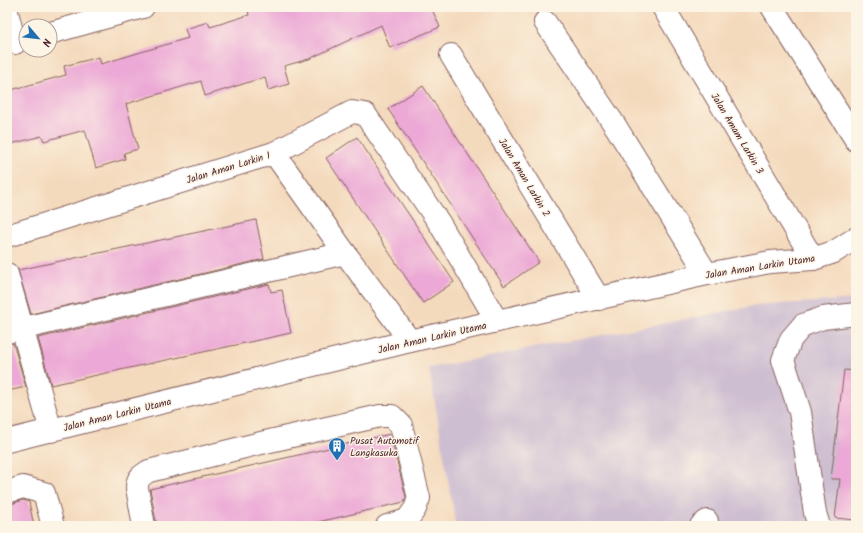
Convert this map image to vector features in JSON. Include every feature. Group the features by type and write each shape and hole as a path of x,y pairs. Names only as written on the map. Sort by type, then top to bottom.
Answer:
{"street":[{"path":"58,31 143,7"},
{"name":"Jalan Amam Larkin 3","path":"662,7 813,259"},
{"path":"772,7 856,140"},
{"path":"7,12 16,43"},
{"path":"545,22 616,127 707,274"},
{"name":"Jalan Aman Larkin 2","path":"451,55 599,299"},
{"path":"274,153 352,112 365,114 440,224 497,321"},
{"name":"Jalan Aman Larkin 1","path":"7,236 274,153 410,341"},
{"name":"Jalan Aman Larkin Utama","path":"7,441 410,341 497,321 707,274 770,262 813,259 834,252 856,238"},
{"path":"15,330 345,253"},
{"path":"7,274 15,330 51,431"},
{"path":"819,526 815,513 800,412 783,360 791,339 803,325 823,318 856,314"},
{"path":"144,526 137,482 149,471 261,443 380,416 392,416 401,425 418,498 415,508 408,520 387,526"},
{"path":"7,492 23,487 44,493 53,526"}],"shaded area":[{"path":"856,299 856,526 456,526 429,368 754,306"}],"building":[{"path":"263,7 431,7 440,27 390,48 381,25 309,59 284,66 289,84 268,90 265,77 205,96 201,81 126,104 138,149 124,153 125,159 96,168 85,130 44,141 42,136 7,145 7,91 66,75 64,66 99,57 101,64 188,38 185,29 208,22 210,27 249,15 248,11"},
{"path":"423,86 539,262 504,286 388,109"},
{"path":"357,137 454,282 423,303 326,158"},
{"path":"256,220 264,259 31,314 18,270"},
{"path":"269,284 271,292 282,290 291,333 51,385 38,338"},
{"path":"13,343 26,387 7,391 7,344"},
{"path":"844,370 856,371 856,520 835,518 840,479 831,479"},
{"name":"Pusat Automotif Langkasuka","path":"390,434 406,497 404,502 301,526 157,526 150,489"},
{"path":"23,500 29,502 34,526 7,526 7,504"}],"place":[{"name":"Pusat Automotif Langkasuka","path":"337,461"}]}
